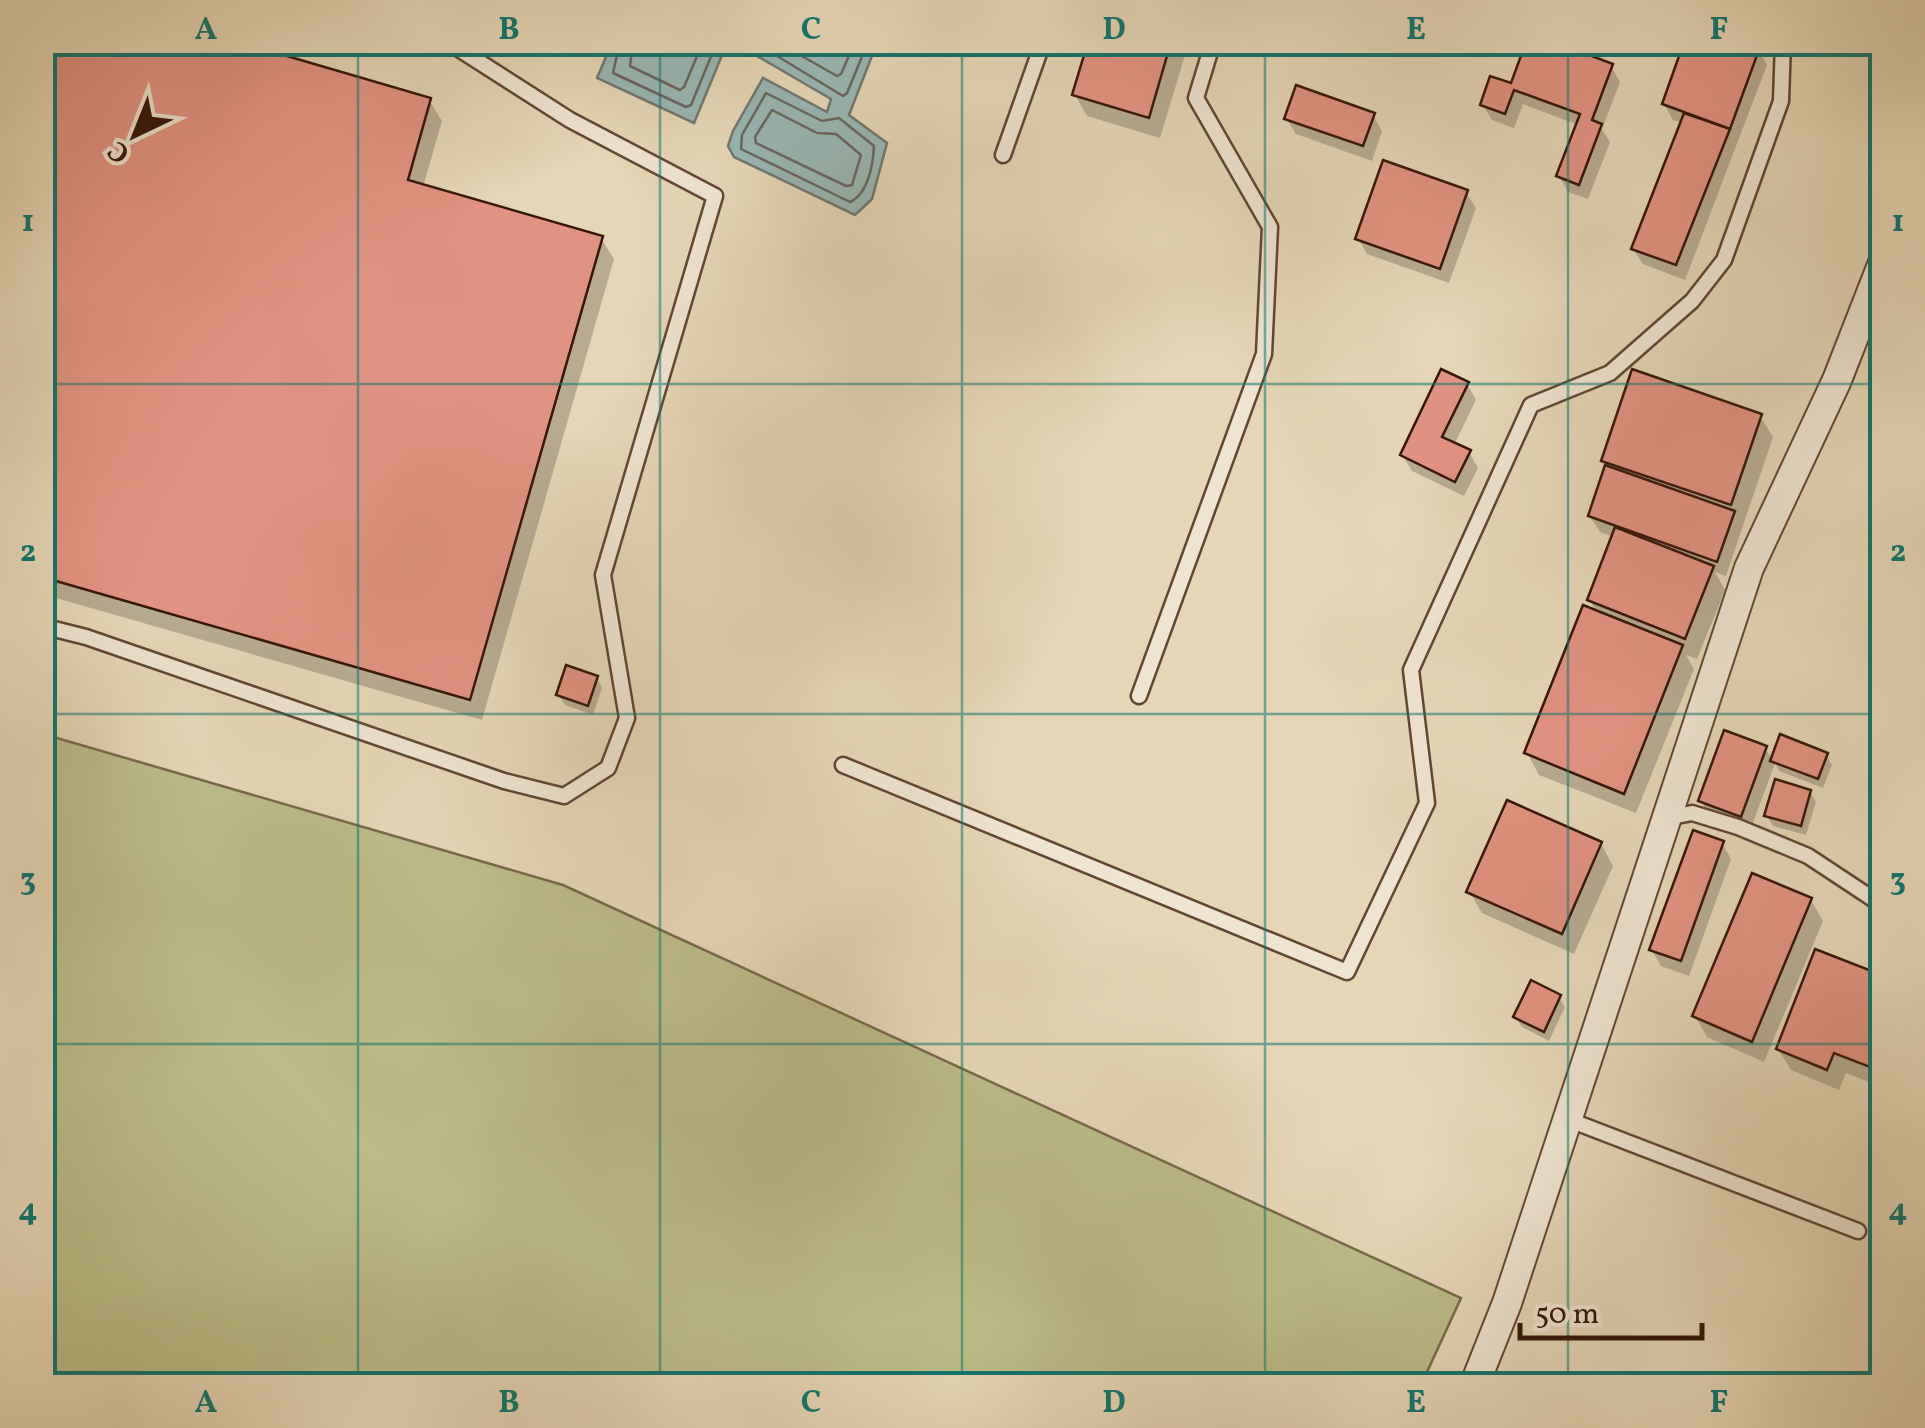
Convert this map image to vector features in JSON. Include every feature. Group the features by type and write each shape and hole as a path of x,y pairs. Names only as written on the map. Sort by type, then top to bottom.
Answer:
{"street":[{"path":"1474,1386 1507,1303 1749,568 1837,380 1882,265"}],"lane":[{"path":"42,626 504,782 564,796 608,768 628,718 603,575 716,196 570,120 448,42"},
{"path":"1139,696 1264,354 1270,226 1196,98 1213,42"},
{"path":"844,765 1348,972 1427,803 1411,670 1531,405 1610,372 1692,301 1724,260 1781,100 1783,42"},
{"path":"1003,155 1042,43"},
{"path":"1665,818 1692,813 1738,828 1808,856 1882,904"},
{"path":"1567,1119 1858,1231"}],"green space":[{"path":"43,734 563,885 1461,1298 1421,1385 43,1385"}],"water":[{"path":"612,43 877,43 849,115 887,143 872,199 855,215 734,157 728,146 763,78 827,112 831,99 745,49 725,48 694,123 597,78"}],"building":[{"path":"42,42 239,42 431,98 408,180 603,236 470,700 42,577"},
{"path":"1088,42 1171,42 1149,118 1072,95"},
{"path":"1526,42 1555,42 1613,64 1592,120 1602,124 1579,185 1556,176 1580,114 1514,90 1505,114 1480,105 1490,76 1511,83"},
{"path":"1684,42 1747,42 1760,47 1730,129 1662,104"},
{"path":"1296,85 1375,113 1363,146 1284,119"},
{"path":"1684,113 1730,129 1676,265 1631,249"},
{"path":"1383,160 1468,190 1440,269 1355,239"},
{"path":"1441,369 1469,382 1442,437 1471,450 1455,482 1400,455"},
{"path":"1632,369 1762,414 1731,505 1601,461"},
{"path":"1605,465 1735,511 1717,562 1588,516"},
{"path":"1615,527 1714,566 1685,639 1587,600"},
{"path":"1583,605 1683,645 1624,794 1524,753"},
{"path":"566,665 598,676 588,706 556,695"},
{"path":"1724,730 1767,746 1741,817 1698,801"},
{"path":"1780,734 1828,753 1818,779 1770,761"},
{"path":"1775,779 1811,790 1801,826 1764,816"},
{"path":"1507,800 1602,842 1562,934 1466,892"},
{"path":"1693,830 1724,841 1681,961 1649,950"},
{"path":"1752,873 1812,898 1752,1042 1692,1016"},
{"path":"1815,949 1882,975 1882,1051 1875,1069 1834,1053 1827,1070 1776,1049"},
{"path":"1531,980 1561,995 1544,1032 1513,1017"}]}
